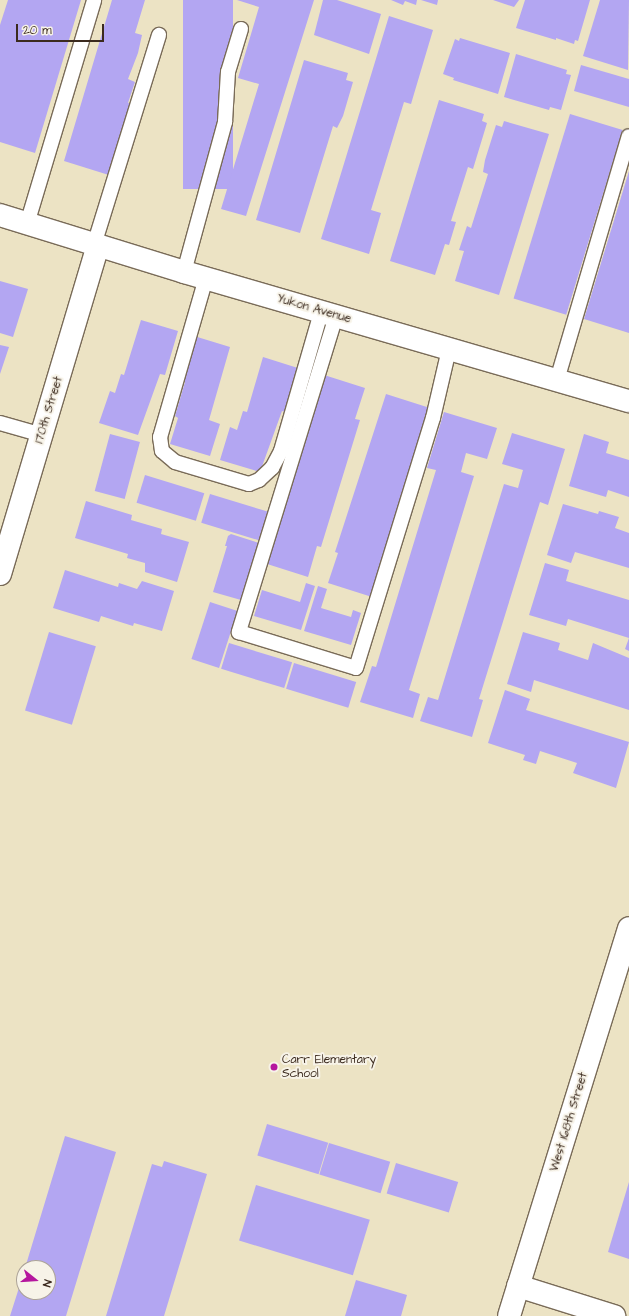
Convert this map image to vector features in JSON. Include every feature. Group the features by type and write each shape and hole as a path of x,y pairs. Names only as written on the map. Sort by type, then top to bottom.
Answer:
{"street":[{"name":"Yukon Avenue","path":"0,215 96,246 629,401"},
{"name":"170th Street","path":"0,574 42,435 96,246"},
{"name":"West 168th Street","path":"509,1316 622,972 629,928"},
{"path":"518,1286 614,1316"}],"lane":[{"path":"27,224 94,0"},
{"path":"184,272 225,122 228,72 241,29"},
{"path":"96,246 159,35"},
{"path":"558,380 629,136"},
{"path":"206,278 160,437 162,451 175,462 249,484 259,480 272,468 281,451 329,314"},
{"path":"329,314 239,632 356,668 430,425 449,349"},
{"path":"0,423 42,435"}],"building":[{"path":"8,0 81,0 35,153 0,142 0,25"},
{"path":"112,0 145,0 135,33 142,35 138,53 128,79 135,82 128,103 132,104 112,176 64,161"},
{"path":"183,0 233,0 233,189 183,189"},
{"path":"237,0 314,0 246,216 221,209 259,84 238,78 259,7"},
{"path":"323,0 337,0 381,14 369,54 314,35"},
{"path":"391,0 417,0 416,5 405,1 403,5"},
{"path":"421,0 438,0 437,5"},
{"path":"493,0 519,0 514,7"},
{"path":"525,0 590,0 578,41 575,40 574,44 516,28"},
{"path":"600,0 629,0 628,70 583,56"},
{"path":"389,16 433,30 411,104 404,102 371,210 381,213 369,254 321,239"},
{"path":"460,38 510,53 498,94 453,80 454,78 443,74 455,39 459,41"},
{"path":"516,54 567,70 566,74 571,75 561,110 550,107 549,110 504,97"},
{"path":"304,60 348,73 346,80 353,82 343,116 337,128 333,126 300,233 256,220"},
{"path":"581,65 629,79 629,107 574,91"},
{"path":"439,100 484,114 482,121 487,123 473,169 468,167 451,221 456,222 449,245 445,244 435,275 390,261"},
{"path":"570,114 623,130 566,315 514,299"},
{"path":"504,121 549,134 499,295 455,281 464,251 459,250 467,226 471,228 488,174 483,172 485,160 496,125 502,127"},
{"path":"629,171 629,333 584,319"},
{"path":"0,281 28,289 13,337 0,333"},
{"path":"141,320 178,331 165,375 160,374 138,435 99,423 110,391 115,393 121,374 124,375"},
{"path":"194,336 230,347 209,420 220,424 210,456 170,444 178,418 175,416 185,382 180,381"},
{"path":"0,345 9,347 0,374"},
{"path":"263,357 301,369 288,413 282,411 260,472 220,460 230,427 237,430 243,411 247,412"},
{"path":"321,374 365,388 355,419 360,420 321,547 317,546 308,577 264,563"},
{"path":"386,394 430,408 372,597 328,583 338,553 335,552"},
{"path":"444,412 497,428 487,459 466,453 461,472 474,476 409,690 420,694 413,718 360,702 372,666 376,667 436,470 427,468"},
{"path":"512,433 565,449 548,505 540,502 479,699 483,700 472,737 420,721 428,697 438,700 504,484 518,488 523,470 502,464"},
{"path":"110,434 140,442 125,499 95,491"},
{"path":"584,434 609,442 606,453 629,460 629,497 608,490 606,497 569,486"},
{"path":"145,475 204,493 196,521 137,503"},
{"path":"210,494 268,512 260,541 201,523"},
{"path":"86,501 132,515 131,520 162,529 161,534 189,542 177,582 145,572 145,563 127,558 128,554 75,538"},
{"path":"563,504 598,514 599,511 619,517 615,528 629,533 629,568 575,552 571,563 547,555"},
{"path":"231,534 259,543 241,600 213,592 227,546 225,546 228,536"},
{"path":"545,563 569,570 566,581 629,600 629,638 568,619 566,626 529,615"},
{"path":"65,570 118,587 119,583 137,589 142,581 174,591 162,631 134,623 133,626 101,616 99,622 53,608"},
{"path":"306,583 315,586 301,630 254,616 262,590 300,602"},
{"path":"318,586 327,589 321,608 351,617 353,610 361,613 351,645 304,631"},
{"path":"210,602 238,611 219,668 191,659"},
{"path":"49,632 96,646 72,725 25,710"},
{"path":"523,632 560,643 558,650 588,660 593,643 629,658 629,710 534,680 531,692 507,684"},
{"path":"629,638 629,651 625,649"},
{"path":"229,643 292,662 284,688 221,669"},
{"path":"294,663 356,682 348,708 286,689"},
{"path":"505,690 530,699 526,710 629,742 616,788 573,773 577,763 540,751 536,764 523,760 525,755 488,743"},
{"path":"267,1124 328,1143 319,1174 257,1156"},
{"path":"65,1136 116,1152 66,1316 10,1316 16,1297 16,1300 56,1300 56,1260 27,1260"},
{"path":"329,1143 390,1162 381,1193 319,1175"},
{"path":"164,1161 207,1174 164,1316 106,1316 152,1164 162,1167"},
{"path":"396,1163 458,1182 449,1213 387,1194"},
{"path":"629,1182 629,1259 608,1252"},
{"path":"256,1185 370,1220 353,1275 239,1240"},
{"path":"356,1280 407,1295 401,1316 345,1316"}],"place":[{"name":"Carr Elementary School","path":"274,1067"}]}
